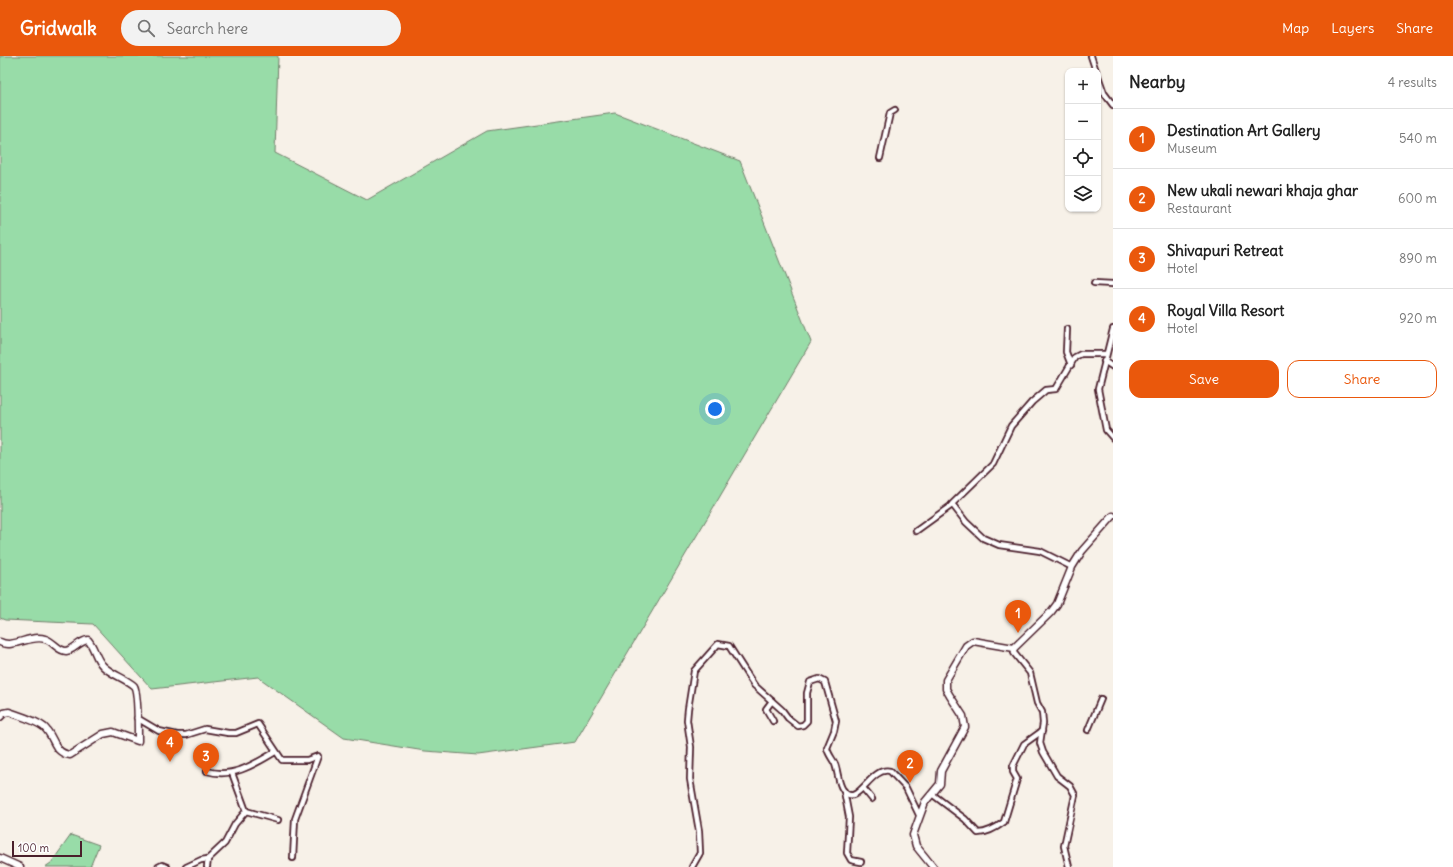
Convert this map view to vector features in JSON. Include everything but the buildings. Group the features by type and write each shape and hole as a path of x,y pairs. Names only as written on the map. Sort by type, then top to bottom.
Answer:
{"street":[{"path":"1091,56 1095,68"},
{"path":"1101,84 1104,93 1113,105"},
{"path":"880,158 890,113 895,110"},
{"path":"1094,282 1113,284"},
{"path":"1067,329 1066,352 1071,365"},
{"path":"1113,329 1098,389 1106,430 1113,438"},
{"path":"916,531 952,505 971,483 993,464 1011,426 1038,396 1046,390 1056,389 1075,357 1081,354 1106,354"},
{"path":"1104,361 1113,367"},
{"path":"952,505 983,538 999,546 1040,551 1072,567"},
{"path":"1014,648 1052,612 1057,604 1072,567 1082,551 1113,516"},
{"path":"0,642 10,644 34,638 44,638 64,651 69,650 83,640 88,640 92,645 95,657 103,666 135,688 138,692 138,741 113,732 103,734 70,755 63,754 55,747 50,733 43,726 9,712 4,713 0,717"},
{"path":"933,867 913,841 919,815 925,802 940,784 941,772 965,727 963,716 946,689 948,675 966,646 973,641 1014,648"},
{"path":"692,867 700,853 699,831 690,779 691,747 687,720 694,670 718,644 729,646 754,685 798,726 804,725 807,721 807,693 810,682 819,679 825,682 836,721 834,731 827,748 834,762 844,791 848,810 847,853 851,860 861,862"},
{"path":"1014,648 1014,653 1030,673 1037,703 1042,712 1042,731 1040,743 1043,752 1057,776 1070,786 1075,795 1064,846 1069,867"},
{"path":"1088,730 1101,699"},
{"path":"772,701 766,709 773,721"},
{"path":"137,718 159,731 177,735 186,735 205,729 236,733 258,724 275,752 282,760 307,760 318,756 295,819 293,858"},
{"path":"932,794 965,820 978,833 992,830 1004,822 1017,779 1013,772 1013,766 1024,744 1042,731"},
{"path":"207,771 222,774 232,773 275,752"},
{"path":"844,791 850,796 855,795 872,777 882,771 890,771 906,788 919,815"},
{"path":"232,773 246,812"},
{"path":"863,788 872,799"},
{"path":"246,812 278,820"},
{"path":"186,867 201,860 208,859 226,843 235,824 246,812"},
{"path":"0,858 20,867"},
{"path":"207,867 208,859"},
{"path":"158,867 162,865 167,867"}],"green space":[{"path":"0,56 278,56 275,153 367,200 487,131 615,113 740,161 811,342 575,742 478,755 425,751 344,738 258,677 152,689 93,624 5,620 0,618"},
{"path":"71,835 99,845 90,867 45,867 51,863"}],"place":[{"name":"Destination Art Gallery","path":"1018,633"},
{"name":"Royal Villa Resort","path":"170,762"},
{"name":"Shivapuri Retreat","path":"206,776"},
{"name":"New ukali newari khaja ghar","path":"910,783"}]}
